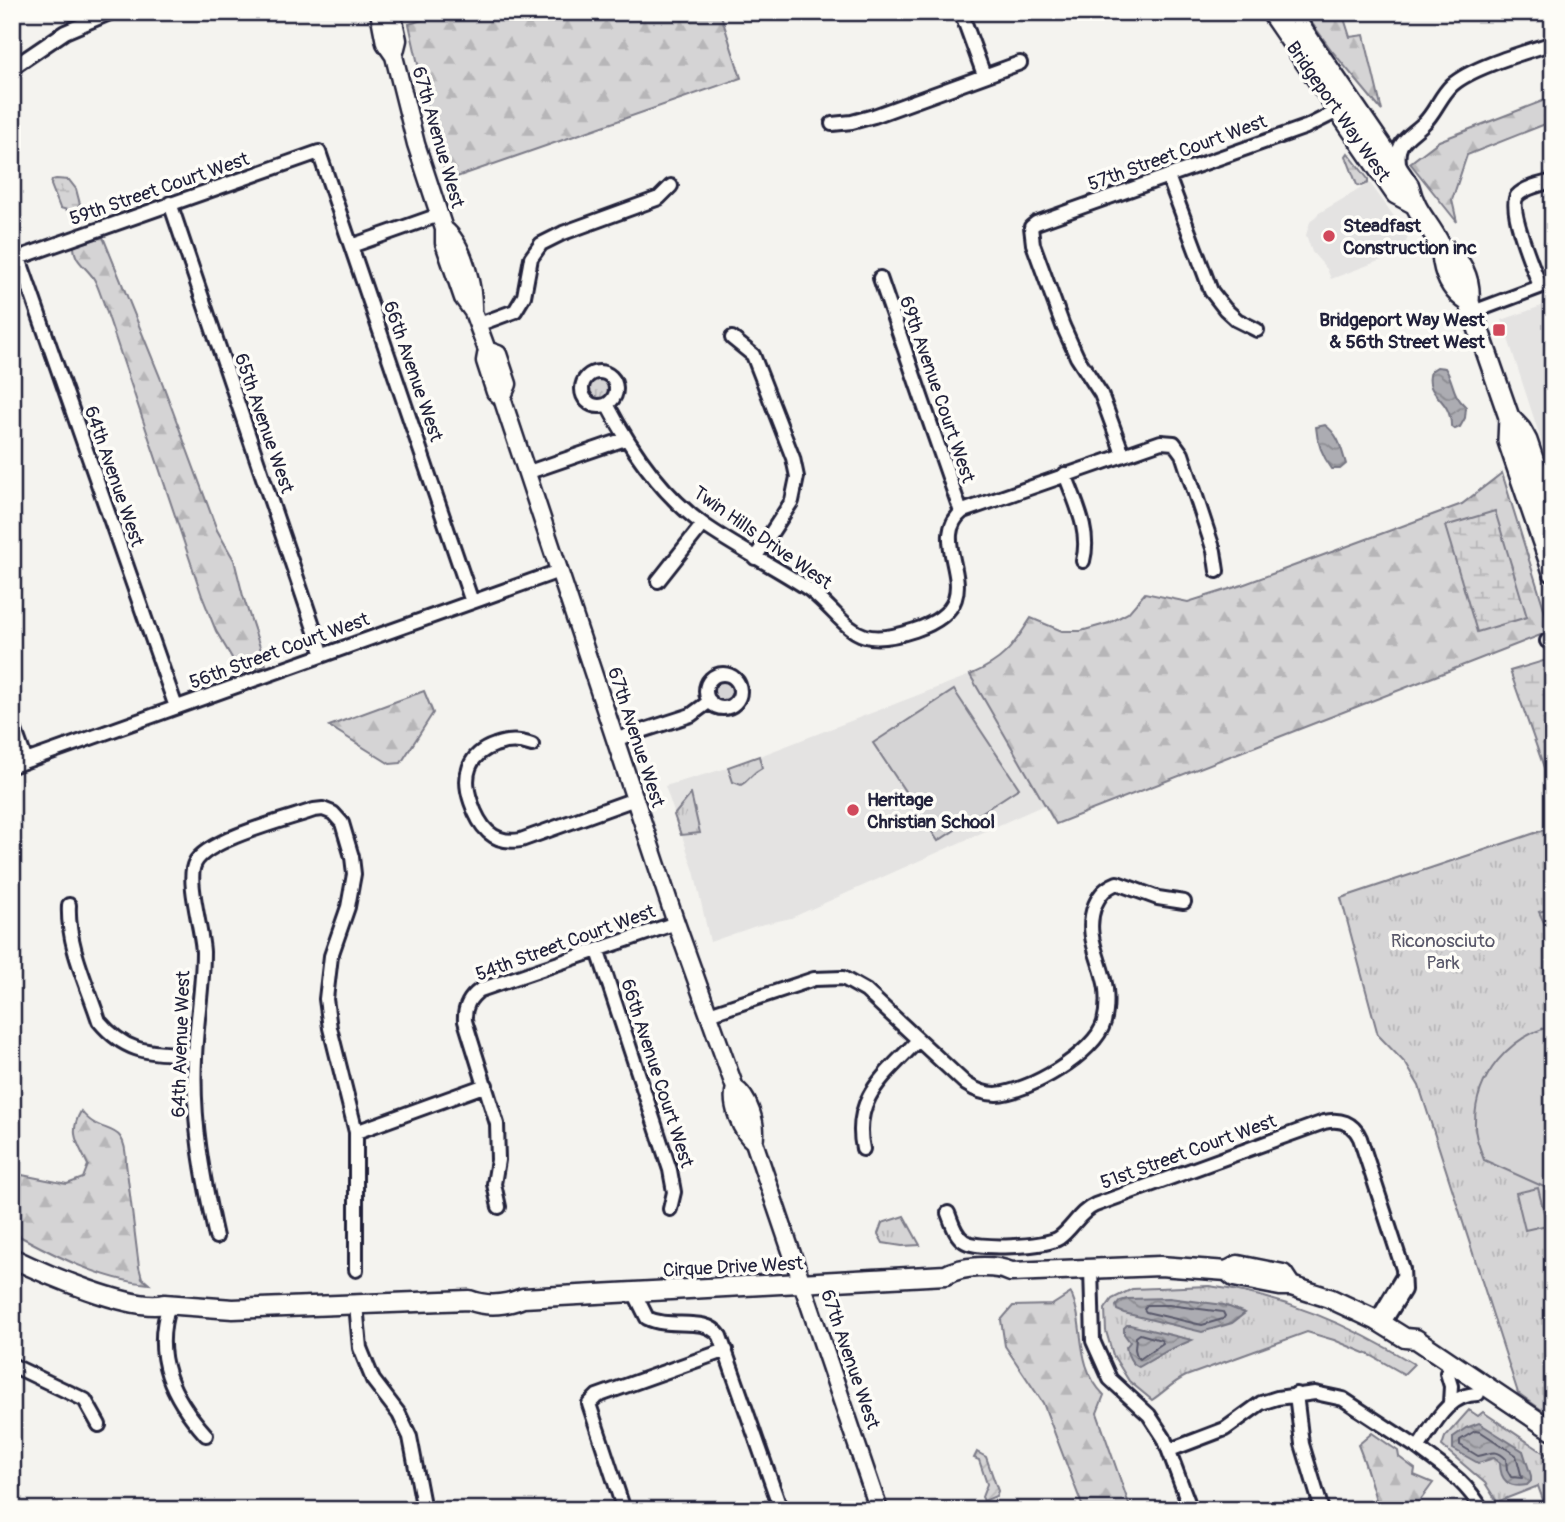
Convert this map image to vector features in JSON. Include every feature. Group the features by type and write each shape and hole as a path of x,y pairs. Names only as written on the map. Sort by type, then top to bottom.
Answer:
{"main road":[{"name":"Bridgeport Way West","path":"1271,12 1396,194 1413,203"},
{"name":"Bridgeport Way West","path":"1290,12 1409,186 1413,203 1441,247 1450,284 1471,307 1509,417 1508,441 1553,572"},
{"path":"1317,51 1324,72 1336,93 1338,111 1371,130"},
{"name":"Bridgeport Way West","path":"1509,417 1527,441 1553,518"},
{"name":"Cirque Drive West","path":"12,1248 73,1276 115,1289 157,1297 167,1304"},
{"name":"Cirque Drive West","path":"12,1258 52,1277 93,1291 156,1306 167,1304 233,1309 469,1300 481,1305 510,1303 523,1297 946,1275 955,1281 1002,1278 1011,1272 1091,1268 1160,1266 1227,1271 1234,1277 1291,1286 1329,1298 1405,1338 1416,1339 1553,1431"},
{"name":"Cirque Drive West","path":"1405,1338 1411,1349 1553,1444"}],"street":[{"path":"12,68 65,32 112,12"},
{"name":"67th Avenue West","path":"379,12 385,43 394,56 416,144 442,222 455,237 474,292 475,318 487,350 485,361 495,391 502,398 676,923 735,1088 732,1097 746,1135 754,1142 879,1510"},
{"name":"67th Avenue West","path":"392,12 398,40 394,56"},
{"path":"961,12 984,75"},
{"path":"1401,175 1397,156 1406,136 1424,123 1451,86 1472,72 1553,43"},
{"path":"832,124 874,116 1020,63"},
{"name":"57th Street Court West","path":"1123,454 1101,394 1074,352 1051,295 1030,229 1040,222 1306,127 1338,111"},
{"path":"1371,130 1383,137 1406,136"},
{"name":"59th Street Court West","path":"15,259 318,152"},
{"name":"66th Avenue West","path":"318,152 472,602"},
{"path":"1168,176 1212,291 1237,320 1258,330"},
{"path":"1540,286 1514,203 1517,196 1528,189 1553,181"},
{"path":"475,318 515,311 524,296 531,258 541,244 562,233 659,198 671,186"},
{"name":"65th Avenue West","path":"170,203 323,655"},
{"path":"351,246 442,222"},
{"name":"64th Avenue West","path":"15,259 176,707"},
{"name":"69th Avenue Court West","path":"880,278 961,512"},
{"path":"1471,307 1553,282"},
{"path":"732,338 753,355 793,458 797,477 792,501 755,558"},
{"name":"Twin Hills Drive West","path":"607,404 625,439 663,487 703,524 810,590 856,633 878,639 897,636 939,621 953,605 957,590 951,531 953,521 961,512"},
{"path":"526,473 625,439"},
{"path":"961,512 979,503 1158,442 1172,442 1184,458 1214,551 1217,571"},
{"path":"1065,474 1085,535 1083,561"},
{"path":"657,581 703,524"},
{"name":"56th Street Court West","path":"12,766 559,571"},
{"path":"617,739 691,715 710,701"},
{"path":"12,722 26,761"},
{"path":"532,745 523,741 504,742 479,752 468,767 466,785 477,820 482,828 497,838 506,841 521,840 635,799"},
{"name":"64th Avenue West","path":"216,1237 199,1156 194,1093 203,953 192,875 194,865 201,855 219,842 314,810 323,809 333,813 342,823 352,857 354,874 348,907 331,956 327,1013 356,1132"},
{"path":"709,1014 802,983 843,978 859,986 956,1076 976,1090 998,1094 1029,1086 1090,1045 1103,1025 1106,988 1091,942 1091,925 1092,915 1106,888 1117,883 1158,898 1184,902"},
{"path":"69,905 68,922 72,940 99,1021 134,1049 195,1055"},
{"name":"54th Street Court West","path":"486,1085 465,1021 468,1001 481,990 676,923"},
{"name":"66th Avenue Court West","path":"598,951 670,1170 674,1192 670,1209"},
{"path":"863,1149 860,1124 863,1106 881,1080 918,1040"},
{"path":"356,1270 356,1132 486,1085 495,1112 498,1136 494,1184 499,1207"},
{"name":"51st Street Court West","path":"948,1213 959,1236 972,1245 1052,1241 1063,1235 1083,1212 1100,1202 1324,1122 1345,1122 1355,1129 1360,1138 1400,1257 1404,1291 1379,1322"},
{"path":"1091,1268 1093,1341 1096,1352 1110,1379 1149,1415 1170,1450 1191,1510"},
{"path":"634,1292 647,1318 664,1324 710,1326 720,1336 780,1510"},
{"path":"167,1304 163,1322 165,1361 178,1401 206,1435"},
{"path":"356,1304 360,1349 365,1365 410,1437 424,1510"},
{"path":"624,1510 589,1406 597,1396 726,1350"},
{"path":"12,1365 85,1400 99,1425"},
{"path":"1447,1373 1451,1386 1450,1403"},
{"path":"1170,1450 1225,1430 1261,1403 1296,1394 1324,1394 1343,1399 1418,1448 1461,1480 1471,1490 1482,1510"},
{"path":"1296,1394 1302,1444 1322,1510"},
{"path":"1418,1448 1450,1403 1462,1396 1478,1394"}],"shaded area":[{"path":"1370,183 1408,236 1403,252 1331,279 1327,269 1312,252 1306,235 1310,222 1319,213"},
{"path":"1553,302 1553,477 1502,320"},
{"name":"Heritage Christian School","path":"970,675 1044,805 791,918 756,926 710,942 694,871 665,786 734,766"}],"green space":[{"path":"447,12 720,12 741,78 448,180 436,145 409,24"},
{"path":"1304,12 1342,12 1350,37 1364,35 1382,111 1332,51"},
{"path":"1553,97 1553,121 1467,155 1452,200 1457,222 1410,163 1439,141"},
{"path":"1348,153 1368,179 1368,183 1357,185 1346,156"},
{"path":"52,180 69,180 76,189 80,204 75,212 60,208 51,185"},
{"path":"103,237 162,382 217,530 234,560 266,665 241,673 216,631 202,596 103,301 94,279 78,260 75,252 74,246"},
{"path":"599,379 607,382 610,390 607,398 599,401 591,398 588,390 591,382"},
{"path":"1502,473 1551,631 1056,824 970,675 1006,652 1031,618 1062,631 1081,631 1109,623 1128,613 1145,593 1188,602 1242,585 1462,504"},
{"path":"1495,511 1527,617 1477,632 1445,526"},
{"path":"1553,658 1553,793 1510,671"},
{"path":"722,681 729,684 732,691 729,698 722,701 715,698 712,691 715,684"},
{"path":"954,690 1019,788 938,841 873,743"},
{"path":"424,691 433,713 401,763 390,764 329,726"},
{"path":"759,756 762,768 741,785 733,782 728,767"},
{"path":"691,794 700,833 681,835 674,815"},
{"name":"Riconosciuto Park","path":"1553,827 1553,1418 1518,1393 1419,1086 1406,1064 1378,1035 1341,898"},
{"path":"1553,908 1553,942 1539,912"},
{"path":"1553,1026 1553,1191 1484,1160 1475,1127 1481,1089 1498,1061 1522,1039"},
{"path":"81,1111 122,1139 139,1267 142,1278 149,1284 96,1272 61,1258 12,1232 12,1173 67,1184 83,1178 88,1165 75,1132"},
{"path":"1538,1188 1547,1225 1525,1230 1516,1193"},
{"path":"904,1216 920,1245 883,1243 878,1234 882,1223"},
{"path":"1209,1286 1264,1297 1316,1314 1366,1337 1414,1364 1404,1374 1372,1356 1307,1332 1186,1376 1152,1400 1129,1381 1113,1355 1106,1331 1105,1309 1112,1299 1132,1289"},
{"path":"1071,1293 1088,1371 1104,1395 1097,1413 1131,1510 1084,1510 1043,1403 1005,1346 1001,1320 1013,1306 1052,1305"},
{"path":"1469,1410 1478,1416 1483,1412 1553,1459 1553,1497 1543,1500 1538,1486 1497,1502 1485,1483 1442,1446 1445,1437"},
{"path":"1372,1433 1398,1451 1399,1457 1415,1469 1414,1475 1433,1483 1413,1510 1379,1510 1358,1445"},
{"path":"977,1452 986,1457 998,1491 996,1496 984,1501 982,1497 987,1484 979,1460 974,1458"}],"water":[{"path":"1437,367 1445,368 1457,397 1466,407 1465,418 1460,427 1455,429 1451,426 1447,408 1431,386 1431,371"},
{"path":"1325,425 1341,447 1346,464 1340,469 1332,469 1319,444 1316,427"},
{"path":"1169,1298 1224,1305 1245,1313 1232,1323 1202,1332 1124,1313 1117,1310 1116,1306 1127,1299"},
{"path":"1127,1325 1192,1340 1139,1367 1127,1353 1126,1347 1130,1342 1124,1334 1124,1328"},
{"path":"1479,1423 1523,1451 1531,1476 1527,1485 1507,1482 1500,1463 1494,1458 1478,1463 1453,1449 1453,1437"}],"place":[{"name":"Steadfast Construction inc","path":"1329,236"},
{"name":"Bridgeport Way West & 56th Street West","path":"1499,330"},
{"name":"Heritage Christian School","path":"853,810"}]}
